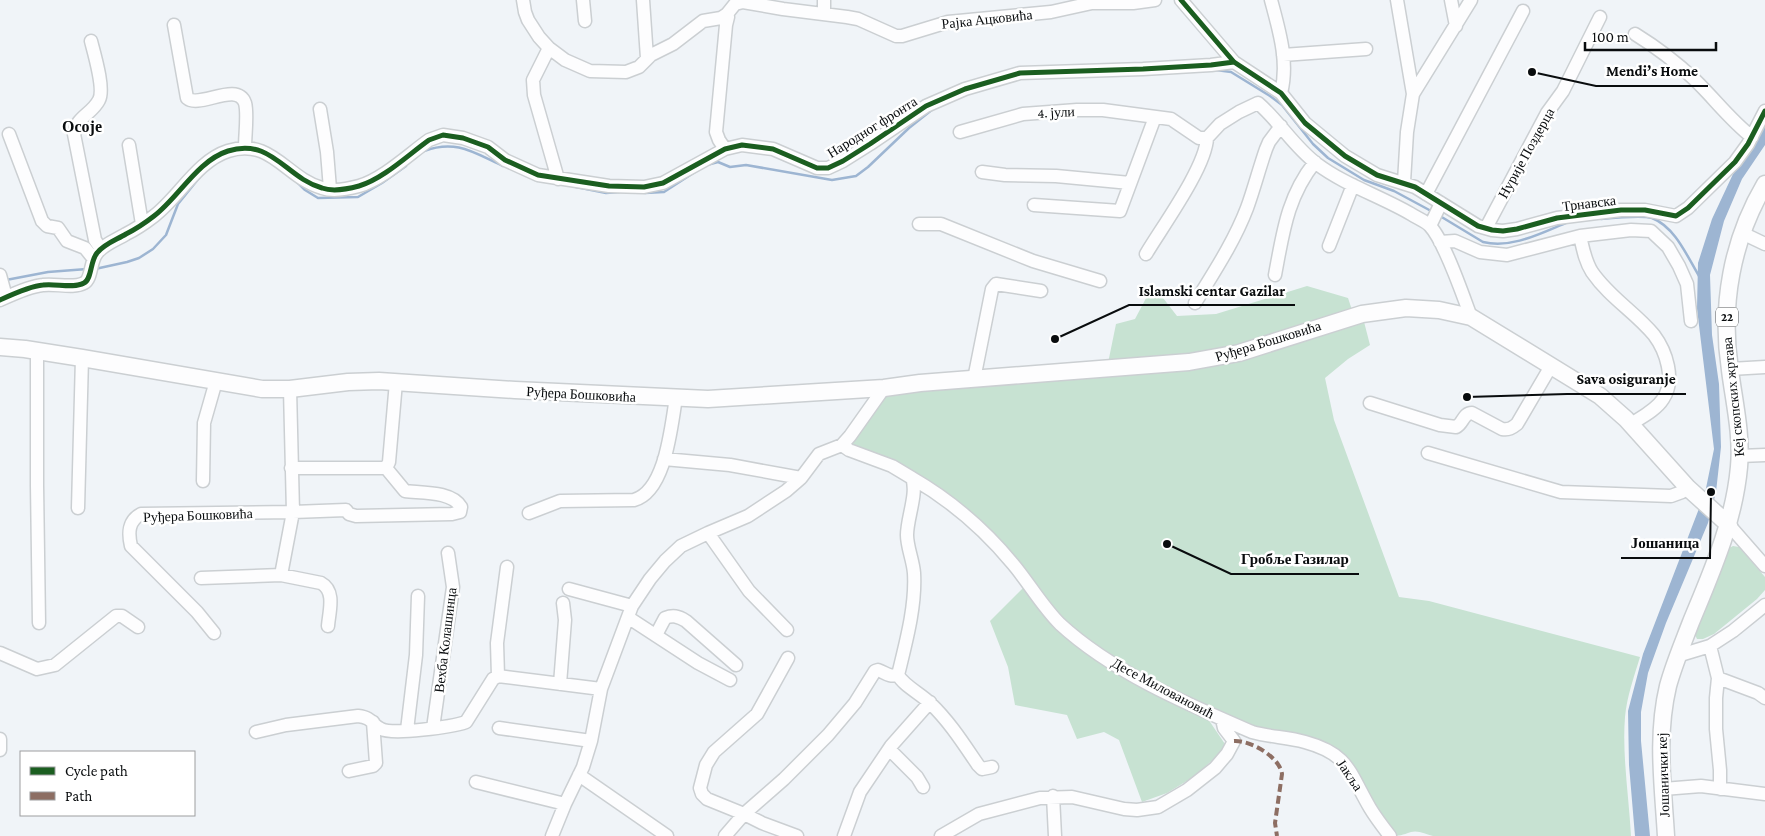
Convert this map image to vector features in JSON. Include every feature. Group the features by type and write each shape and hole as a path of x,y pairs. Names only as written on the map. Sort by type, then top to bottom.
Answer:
{"main road":[{"name":"Кеј скопских жртава","path":"1729,525 1740,456 1739,430 1726,330 1727,302 1733,263 1742,234 1765,184"},
{"name":"Руђера Бошковића","path":"0,347 82,358 262,389 290,389 348,382 396,382 509,390 676,398 735,398 884,388 1209,359 1265,345 1340,320 1388,310 1431,309 1471,317 1600,396 1615,408 1691,490 1729,525"},
{"name":"Јошанички кеј","path":"1666,836 1660,750 1665,700 1678,656 1729,525"}],"street":[{"path":"523,0 528,20 539,38 548,48 565,60 590,71 626,72 639,68 648,58 673,44 703,21 721,18 727,14 716,132 718,140 725,149"},
{"path":"583,0 585,21"},
{"path":"642,0 648,58"},
{"path":"824,0 824,14"},
{"name":"Рајка Ацковића","path":"727,14 732,6 738,2 752,2 768,8 858,19 896,36 902,36 948,22 1051,12 1092,4 1120,4 1155,0"},
{"path":"1181,0 1234,62 1281,93 1305,123 1345,156 1376,175 1404,182 1426,194 1440,206 1478,226 1486,228"},
{"path":"1271,0 1283,56 1284,79 1281,93"},
{"path":"1397,0 1414,94"},
{"path":"1451,0 1456,26"},
{"path":"1404,182 1405,149 1414,94 1471,0"},
{"path":"1426,194 1523,11"},
{"name":"Нурије Поздерца","path":"1486,228 1547,113 1563,91 1600,17"},
{"path":"95,256 168,204 211,159 225,152 245,147 246,108 242,99 237,95 216,96 196,102 186,98 174,25"},
{"path":"1635,34 1685,70 1732,119 1752,136"},
{"path":"2,287 81,284 88,279 95,256 95,240 74,134 78,121 100,98 101,89 91,41"},
{"path":"548,48 533,80 534,95 558,178"},
{"path":"1283,56 1366,49"},
{"name":"Народног фронта","path":"245,147 268,154 302,179 323,189 349,188 368,182 428,140 443,135 477,142 488,147 505,160 532,173 609,186 656,186 725,149 742,145 773,149 817,168 828,168 870,144 926,106 965,89 1012,75 1030,72 1099,71 1234,62"},
{"path":"1146,254 1192,178 1206,148 1207,138 1220,124 1258,103 1315,162 1339,178 1431,223 1471,317"},
{"path":"320,109 327,152 330,189"},
{"name":"4. јули","path":"960,132 1002,119 1043,112 1103,110 1170,120 1199,138 1207,138"},
{"name":"Трнавска","path":"1486,228 1504,231 1557,218 1615,210 1645,210 1676,216 1688,208 1735,162 1765,111"},
{"path":"1034,205 1120,211 1155,117"},
{"path":"1195,303 1229,247 1247,208 1269,142 1281,126"},
{"path":"9,134 42,221 47,226 58,228 67,241 85,248 95,256"},
{"path":"130,146 142,224"},
{"path":"1275,276 1286,215 1303,176 1315,162"},
{"path":"982,172 1005,175 1097,179 1130,183"},
{"path":"1329,246 1353,185"},
{"path":"1431,223 1440,206"},
{"path":"919,224 941,224 1024,258 1100,281"},
{"path":"1440,242 1455,241 1480,252 1507,255 1580,236 1631,230 1651,231 1668,247 1687,284 1691,321"},
{"path":"1742,234 1765,244"},
{"path":"1580,236 1586,262 1592,272 1610,294 1654,335 1662,349 1667,364 1669,381 1664,398 1658,405 1631,424"},
{"path":"974,379 992,289 996,284 1041,291"},
{"path":"37,351 36,485 39,623"},
{"path":"78,508 82,358"},
{"path":"1370,403 1440,425 1456,428 1461,424 1464,416 1472,413 1507,430 1517,424 1552,366"},
{"path":"1730,369 1765,366"},
{"path":"203,481 204,423 216,381"},
{"path":"291,468 386,468 389,462 396,382"},
{"path":"552,836 583,767 591,741 601,689 631,612 650,579 681,546 758,511 786,491 801,478 819,454 842,445 884,388"},
{"path":"280,575 293,512 290,389"},
{"path":"529,513 560,501 638,499 654,482 664,459 676,398"},
{"name":"Десе Миловановић","path":"842,445 849,450 892,466 949,502 999,547 1045,607 1072,633 1103,656 1144,681 1222,719 1224,728 1234,742 1228,754 1215,768 1200,781 1162,805 1148,809 1124,809 1072,796 1053,796 979,814 941,836"},
{"path":"1428,453 1561,492 1671,496 1691,490"},
{"path":"1740,456 1765,455"},
{"path":"664,459 730,466 801,478"},
{"name":"Руђера Бошковића","path":"214,633 197,612 132,546 128,535 134,518 141,514 346,510 356,516 452,514 460,512 461,507 458,502 445,496 405,491 386,468"},
{"path":"912,478 914,488 907,537 913,564 914,585 898,674 903,681 930,702 949,724 982,769 992,767"},
{"path":"1729,525 1765,566"},
{"path":"708,533 749,591 787,630"},
{"name":"Вехба Колашинца","path":"433,728 453,587 448,553"},
{"path":"498,676 496,643 507,567"},
{"path":"201,578 280,575 321,583 326,586 330,594 328,626"},
{"path":"569,589 631,612 656,635 698,663 730,680"},
{"name":"Вехба Колашинца","path":"407,730 416,655 418,596"},
{"path":"560,684 565,620 563,603"},
{"path":"1678,656 1710,646 1733,631 1765,605"},
{"path":"0,653 37,669 55,665 116,616 122,616 138,627"},
{"path":"656,635 665,618 678,616 736,664"},
{"path":"1710,646 1718,678 1716,729 1720,788"},
{"path":"788,658 757,714 714,752 706,765 700,788 702,794 707,799 797,836"},
{"path":"725,836 744,814 784,779 828,735 855,703 875,671 878,670 885,675 893,676 898,674"},
{"path":"256,732 286,725 358,716 368,717 380,729 391,732 456,726 466,722 492,679 498,676 601,689"},
{"path":"1718,678 1758,693 1765,698"},
{"path":"846,834 860,792 889,749 930,702"},
{"name":"Јакља","path":"1222,719 1261,734 1303,741 1322,747 1336,755 1346,764 1369,806 1390,836"},
{"path":"349,771 374,766 376,763 373,722"},
{"path":"499,728 591,741"},
{"path":"0,739 0,750"},
{"path":"889,749 917,778 922,787"},
{"path":"578,775 667,836"},
{"path":"476,782 565,804"},
{"path":"1663,789 1701,786 1765,794"},
{"path":"1053,796 1055,836"}],"green space":[{"path":"1153,285 1177,316 1216,314 1307,286 1348,298 1354,316 1362,314 1370,345 1348,359 1325,378 1334,420 1399,597 1429,601 1640,657 1629,694 1624,732 1631,836 1433,836 1422,832 1411,832 1399,836 1390,836 1345,764 1284,738 1194,706 1044,616 1208,719 1227,747 1195,776 1167,793 1142,802 1119,740 1104,732 1077,739 1067,715 1015,705 1008,667 990,621 1028,583 954,507 849,450 850,436 884,388 1107,368 1116,324 1135,319"},
{"path":"1733,546 1739,547 1765,577 1765,590 1757,599 1714,634 1703,639 1697,639 1693,631 1729,548"}],"water":[{"path":"1765,122 1765,145 1742,179 1724,221 1710,275 1712,335 1719,384 1721,447 1716,492 1708,523 1666,623 1648,673 1641,712 1641,741 1650,836 1635,836 1629,765 1628,711 1643,654 1705,493 1714,449 1697,309 1698,263 1712,219 1733,174"}],"waterway":[{"path":"1216,70 1231,72 1282,105 1313,144 1328,158 1364,180 1394,191 1433,212"},
{"path":"707,165 718,162 730,167 746,165 832,180 856,176 933,109"},
{"path":"424,151 446,146 456,147 474,152 503,166"},
{"path":"297,182 305,190 318,198 358,197 406,166"},
{"path":"645,193 664,192 698,170"},
{"path":"95,269 139,258 153,249 166,235 178,204 199,178"},
{"path":"576,187 606,193 620,192"},
{"path":"1440,216 1483,242 1494,244 1516,242 1568,222"},
{"path":"1601,219 1642,217 1652,218 1660,222 1680,243 1699,276"},
{"path":"6,280 48,272 87,269"}],"marked path":[{"path":"1234,741 1248,743 1263,751 1280,768 1282,774 1275,823 1277,836"}],"cycle path":[{"path":"1181,0 1234,62 1281,93 1305,123 1345,156 1377,175 1415,187 1478,226 1492,230 1517,229 1557,218 1621,210 1645,210 1676,216 1688,208 1735,162 1748,144 1765,111"},
{"path":"0,300 38,286 75,286 84,283 87,281 95,256 103,247 154,216 207,163 228,151 243,148 256,149 267,154 309,183 331,190 340,190 368,183 395,166 429,140 443,135 463,138 488,147 505,160 538,175 609,186 644,187 663,183 725,149 742,145 773,149 817,168 828,168 870,144 926,106 965,89 1020,73 1143,69 1234,62"}],"place":[{"name":"Mendi’s Home","path":"1532,72"},
{"name":"Islamski centar Gazilar","path":"1055,339"},
{"name":"Sava osiguranje","path":"1467,397"},
{"name":"Јошаница","path":"1711,492"},
{"name":"Гробље Газилар","path":"1167,544"}],"district":[{"name":"Осоје","path":"82,126"}]}
